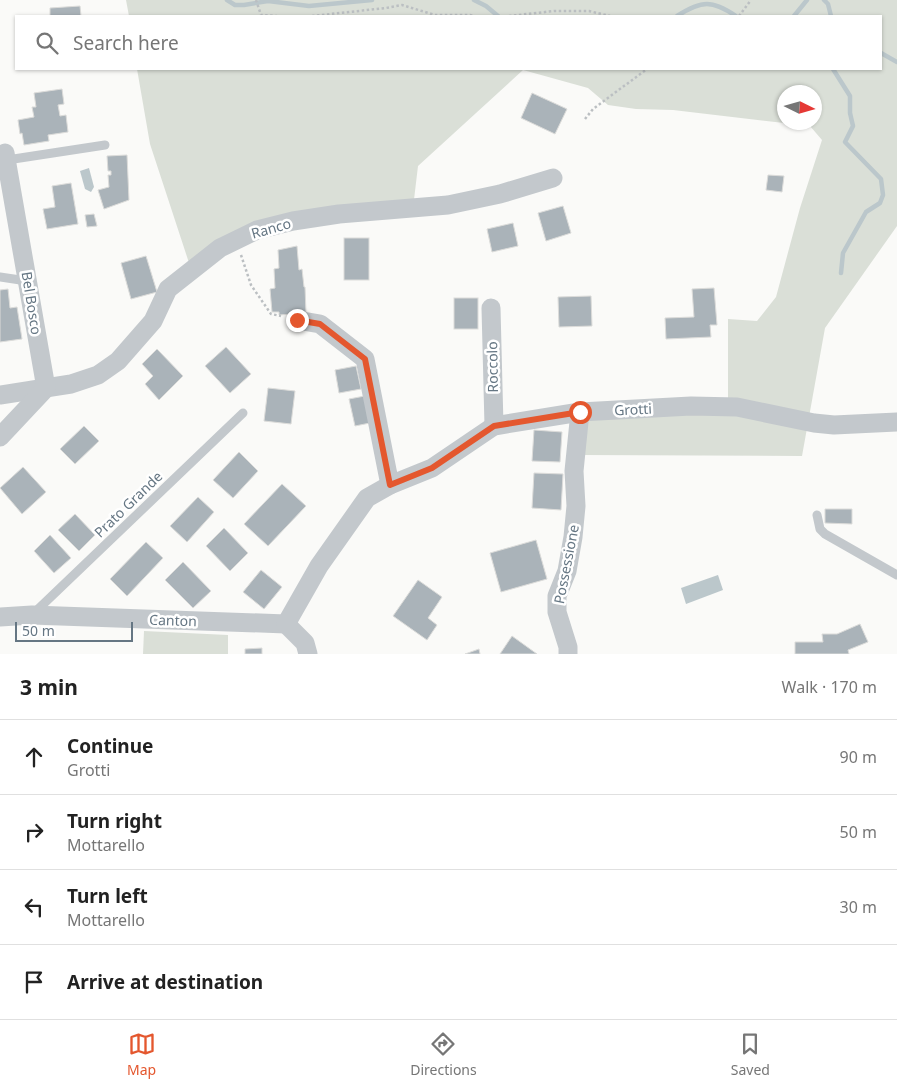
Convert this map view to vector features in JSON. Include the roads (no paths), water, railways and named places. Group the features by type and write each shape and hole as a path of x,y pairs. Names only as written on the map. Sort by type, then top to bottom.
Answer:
{"street":[{"name":"Bel Bosco","path":"6,157 46,388"},
{"name":"Ranco","path":"0,396 71,384 98,375 118,361 153,320 168,289 220,248 257,230 293,221 340,214 448,204 500,194 553,178"},
{"name":"Roccolo","path":"491,308 494,426"},
{"path":"297,320 320,324 365,359 390,485"},
{"path":"0,437 46,388"},
{"name":"Grotti","path":"286,624 319,566 367,498 390,485 432,468 494,426 580,412 691,406 737,407 814,423 854,425 897,422"},
{"name":"Possessione","path":"568,654 568,647 558,612 557,596 567,570 574,537 576,506 574,471 580,412"},
{"name":"Canton","path":"0,617 32,615 286,624"},
{"path":"286,624 305,643 308,654"}],"lane":[{"path":"6,157 105,145"},
{"path":"0,277 28,281"},
{"name":"Prato Grande","path":"32,615 243,413"},
{"path":"817,515 820,529 825,534 897,575"}],"waterway":[{"path":"227,0 235,5 268,1 309,6 372,0"},
{"path":"474,0 486,6 497,15"},
{"path":"795,15 807,0"},
{"path":"824,0 828,4 831,15"},
{"path":"679,15 693,7 707,4 720,7 734,15"},
{"path":"882,54 897,62"},
{"path":"834,70 850,96 850,113 853,126 845,142 881,179 883,195 880,203 866,212 843,253 841,273"}]}
